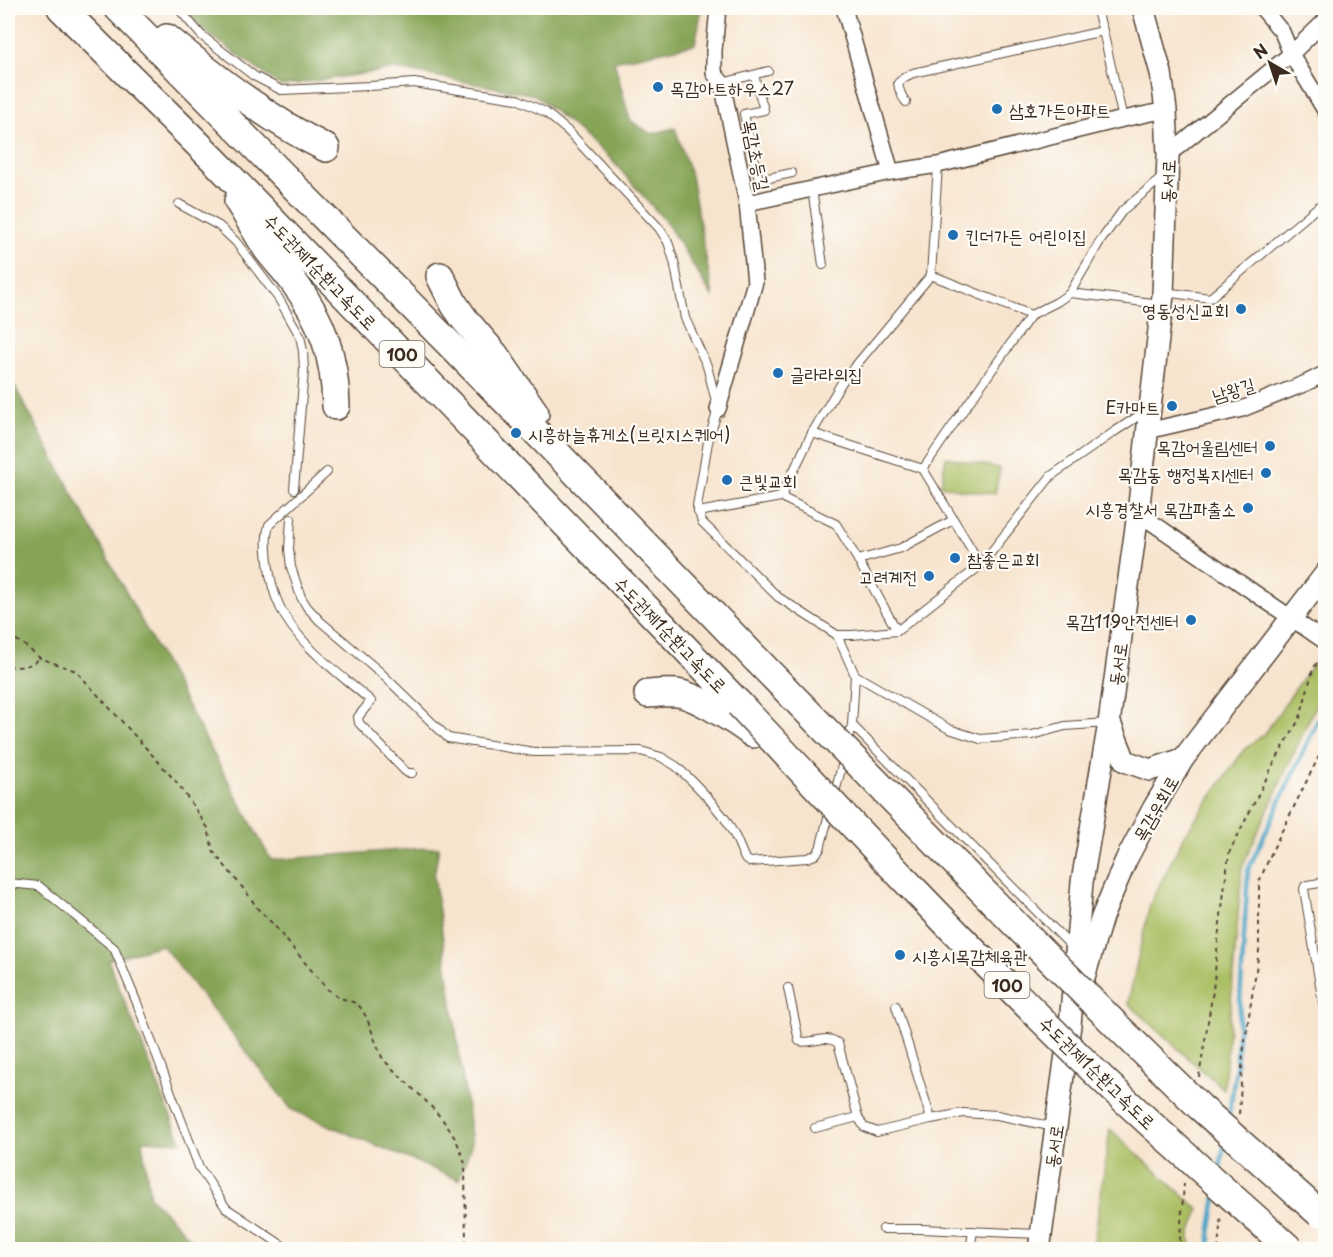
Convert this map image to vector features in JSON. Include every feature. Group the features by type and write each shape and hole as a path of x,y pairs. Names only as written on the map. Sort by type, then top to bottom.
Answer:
{"highway":[{"name":"수도권제1순환고속도로","path":"61,8 215,161 739,704 982,960 1093,1070 1291,1250"},
{"name":"100","path":"118,8 579,476 1004,914 1200,1107 1322,1215"},
{"path":"130,8 259,108 326,148"},
{"path":"215,161 268,250 293,281 315,314 332,358 336,382 336,406"},
{"path":"440,276 465,320 495,355 579,476"},
{"path":"648,694 679,693 737,722 768,744 814,784"}],"street":[{"name":"목감초등길","path":"718,8 714,73 722,83 747,203 891,172 938,165 1166,110"},
{"path":"844,8 891,172"},
{"name":"동서로","path":"1040,1242 1070,1024 1082,882 1109,723 1138,513 1162,298 1168,164 1166,110 1161,73 1143,8"},
{"path":"1262,8 1282,32 1291,54 1326,112"},
{"path":"1168,164 1326,20"},
{"path":"718,409 755,282 747,203"},
{"name":"남왕길","path":"1147,431 1242,409 1326,373"},
{"path":"1138,513 1326,642"},
{"name":"목감우회로","path":"1070,1024 1102,917 1126,860 1153,809 1183,759 1326,573"},
{"path":"1109,723 1125,761 1150,770 1183,759"}],"lane":[{"path":"178,8 201,35 254,76 282,90 414,83 517,99 545,112 569,132 659,228 668,242 686,318 707,366 718,409 708,442 697,506 702,522 778,597 837,635 897,631 981,565 1050,476 1150,409"},
{"path":"1096,8 1123,119"},
{"path":"906,102 898,89 898,83 913,73 1103,31"},
{"path":"722,83 768,71"},
{"path":"754,75 764,110 744,114 759,180 792,173"},
{"path":"923,470 1031,315 1058,302 1070,293 1100,243 1124,210 1168,164"},
{"path":"781,497 812,434 842,382 931,274 938,165"},
{"path":"812,189 824,265"},
{"path":"1070,293 1210,298 1326,200"},
{"path":"179,204 219,226 236,242 279,299 300,336 304,371 294,489"},
{"path":"931,274 1031,315"},
{"path":"812,434 923,470 981,565"},
{"path":"327,472 269,525 265,537 270,579 280,608 309,647 371,701 358,717 359,723 405,771 412,773"},
{"path":"698,512 781,497 836,524 897,631"},
{"path":"291,519 289,549 291,567 301,597 307,607 320,621 380,672 446,740 534,753 641,751 661,757 693,782 726,820 745,859 750,862 807,858 820,849 852,725 855,675 837,635"},
{"path":"858,560 901,548 953,520"},
{"path":"855,675 949,729 980,739 1032,735 1065,726 1109,723"},
{"path":"852,725 1076,951"},
{"path":"1326,882 1307,885 1304,889 1323,1009 1326,1014"},
{"path":"8,883 39,886 114,948 199,1167 226,1208 289,1250"},
{"path":"788,988 799,1041 832,1039 838,1043 858,1117 864,1127 877,1132 963,1113 997,1115 1055,1127"},
{"path":"896,1006 931,1119"},
{"path":"815,1128 858,1117"},
{"path":"883,1229 973,1231 1040,1242"},
{"path":"970,1250 973,1231"}],"path":[{"path":"8,634 40,658 76,671 179,785 208,828 213,851 257,908 327,988 337,996 360,1007 383,1059 435,1109 444,1120 459,1148 465,1164 466,1250"},
{"path":"1199,1078 1213,991 1229,853 1274,763 1300,718 1314,669 1326,649"},
{"path":"8,666 32,665 40,658"},
{"path":"1239,1121 1243,1054 1259,951 1259,882 1326,742"},
{"path":"1179,1250 1181,1219"},
{"path":"1217,1245 1218,1250"}],"green space":[{"path":"180,8 702,8 695,44 614,61 630,120 651,134 675,128 691,176 713,297 666,222 610,158 535,95 396,69 281,86 206,32"},
{"path":"8,377 271,860 439,847 434,876 472,1143 459,1180 292,1110 162,945 108,960 181,1142 142,1140 150,1197 201,1249 8,1249"},
{"path":"946,457 1000,468 995,494 941,485"},
{"path":"1325,661 1325,685 1242,867 1224,1089 1128,1003 1150,904 1185,834 1244,750 1264,734 1313,664"},
{"path":"1110,1129 1199,1210 1190,1234 1191,1249 1093,1249"}],"waterway":[{"path":"1228,1120 1236,1069 1248,870 1326,703"},
{"path":"1219,1174 1225,1141"},
{"path":"1210,1250 1216,1197"}],"place":[{"name":"목감아트하우스27","path":"658,87"},
{"name":"삼호가든아파트","path":"997,109"},
{"name":"킨더가든 어린이집","path":"953,235"},
{"name":"영동성신교회","path":"1241,309"},
{"name":"글라라의집","path":"778,373"},
{"name":"E카마트","path":"1172,406"},
{"name":"시흥하늘휴게소(브릿지스퀘어)","path":"516,433"},
{"name":"목감어울림센터","path":"1270,446"},
{"name":"목감동 행정복지센터","path":"1266,473"},
{"name":"큰빛교회","path":"727,480"},
{"name":"시흥경찰서 목감파출소","path":"1248,508"},
{"name":"참좋은교회","path":"955,558"},
{"name":"고려계전","path":"929,576"},
{"name":"목감119안전센터","path":"1191,620"},
{"name":"시흥시목감체육관","path":"900,955"}]}
